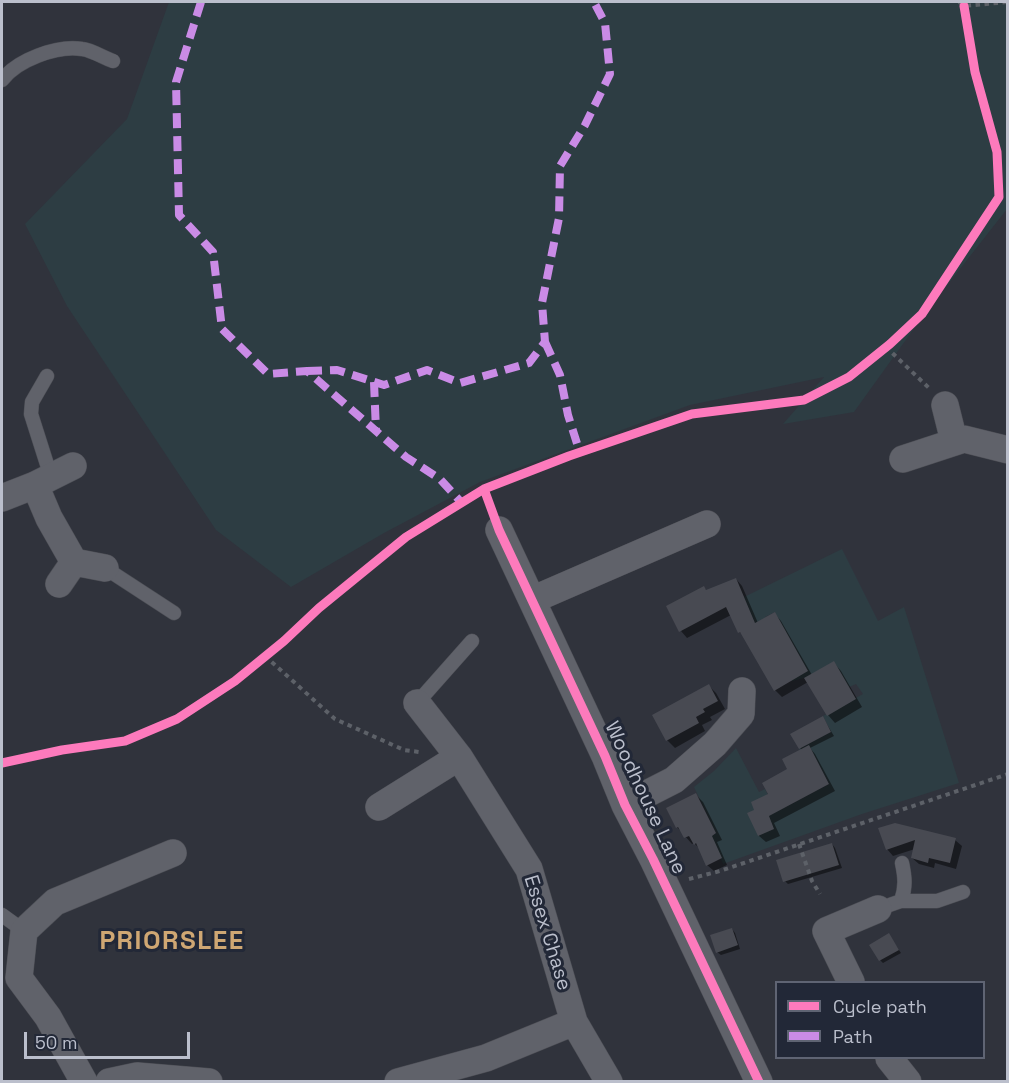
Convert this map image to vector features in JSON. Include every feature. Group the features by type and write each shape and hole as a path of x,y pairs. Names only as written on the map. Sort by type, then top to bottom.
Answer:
{"street":[{"path":"945,405 954,441"},
{"path":"903,459 964,439 1008,450"},
{"path":"2,498 53,476 49,518 74,562 105,568"},
{"path":"532,600 707,524"},
{"name":"Woodhouse Lane","path":"499,530 605,756 625,805 666,885 759,1082"},
{"path":"59,584 74,562"},
{"name":"Essex Chase","path":"417,703 459,757 529,869 574,1022 609,1082"},
{"name":"Woodhouse Lane","path":"625,805 674,780 715,744 749,708"},
{"path":"380,807 459,757"},
{"path":"84,1082 48,1017 19,978 24,931 56,902 173,853"},
{"path":"851,981 821,911 890,905"},
{"path":"398,1082 486,1058 574,1022"},
{"path":"890,1059 908,1082"},
{"path":"109,1082 137,1076 209,1082"}],"lane":[{"path":"2,80 10,70 31,58 55,50 83,49 113,62"},
{"path":"47,376 32,402 30,414 53,476"},
{"path":"105,568 174,613"},
{"path":"417,703 472,641"},
{"path":"890,905 906,879 902,863"},
{"path":"890,905 937,901 963,892"},
{"path":"2,915 24,931"}],"path":[{"path":"966,17 962,4 1008,2"},
{"path":"898,337 882,350 922,380 945,405"},
{"path":"275,648 262,659 335,719 404,750 459,757"},
{"path":"666,885 720,871 1008,774"},
{"path":"799,844 821,911"}],"shaded area":[{"path":"169,2 1007,2 1007,209 923,316 854,412 783,424 824,377 690,405 480,482 384,533 291,587 216,530 67,306 25,224 127,119"},
{"path":"842,549 878,621 904,607 959,783 862,814 723,864 711,836 716,833 694,787 714,771 736,748 759,792 765,789 774,807 782,809 829,784 823,773 799,749 831,732 823,716 863,694 856,684 849,687 804,678 792,681 778,656 775,612 765,617 770,627 759,633 744,597"}],"building":[{"path":"736,578 755,623 775,612 808,671 774,691 740,632 738,633 726,607 679,632 666,606 704,586 706,590"},
{"path":"834,661 856,699 827,716 804,678"},
{"path":"709,684 718,701 703,709 705,712 696,717 699,723 666,741 652,715"},
{"path":"823,716 831,732 799,749 790,734"},
{"path":"809,745 829,784 769,816 774,829 758,836 747,813 754,810 751,802 768,794 762,783 787,769 782,759"},
{"path":"696,793 716,833 712,836 722,858 706,866 696,843 694,845 689,836 684,838 666,808"},
{"path":"895,823 956,838 950,863 929,858 928,863 911,858 915,840 886,850 878,828"},
{"path":"832,843 839,865 783,882 776,860"},
{"path":"732,928 738,945 716,953 710,935"},
{"path":"889,933 899,950 879,961 869,945"}],"marked path":[{"path":"201,2 176,82 179,215 213,252 222,329 268,374 307,371 406,457 440,479 461,502"},
{"path":"307,371 337,370 384,385 427,370 460,383 529,363 545,342 542,303 559,218 560,166 585,125 610,74 605,23 594,2"},
{"path":"545,342 560,375 568,415 580,453"},
{"path":"374,382 376,431"}],"cycle path":[{"path":"2,763 62,750 125,741 177,719 235,681 406,537 484,489 569,456 692,414 804,400 849,377 890,344 922,314 999,197 997,152 975,72 964,6"},
{"path":"484,489 499,530 605,756 625,805 759,1082"}],"district":[{"name":"PRIORSLEE","path":"172,942"}]}
